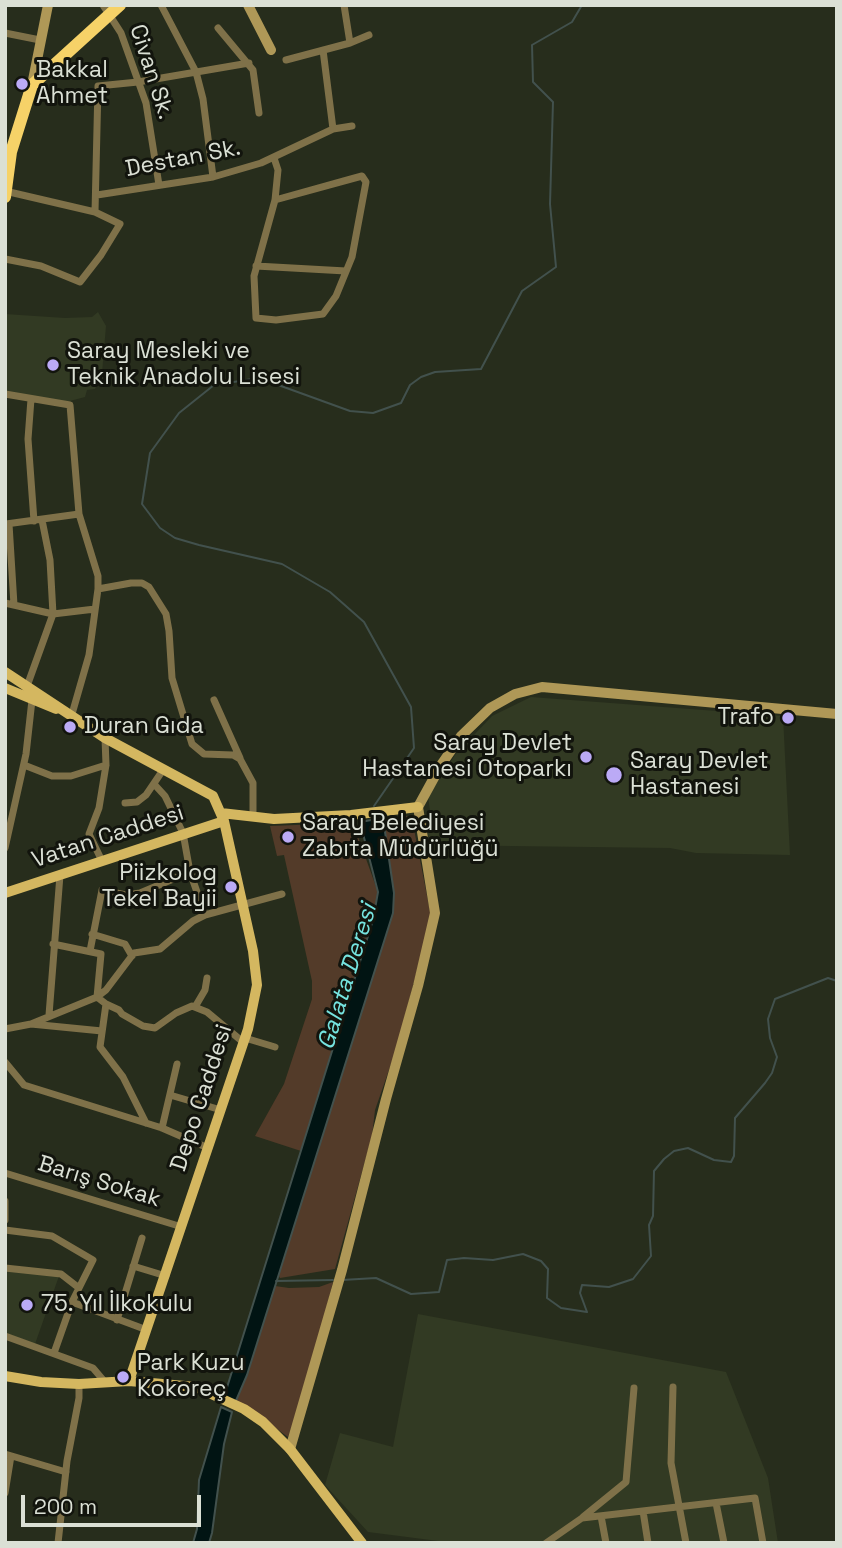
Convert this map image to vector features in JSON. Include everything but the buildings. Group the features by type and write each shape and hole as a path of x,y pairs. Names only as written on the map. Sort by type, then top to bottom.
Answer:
{"highway":[{"path":"5,197 11,152 32,85 111,8"}],"main road":[{"path":"5,672 28,694"},
{"path":"5,688 28,694 72,714 106,738 163,771 214,796 223,817"},
{"name":"Vatan Caddesi","path":"5,893 183,834 223,817 364,814 418,807"},
{"name":"Depo Caddesi","path":"129,1381 244,1040 257,985 253,951 223,817"},
{"path":"5,1376 41,1382 79,1384 129,1381 196,1387 244,1409 263,1422 290,1449 362,1543"}],"street":[{"path":"32,85 48,5"},
{"path":"161,5 196,72 203,99 213,177"},
{"path":"248,5 271,50"},
{"path":"344,5 350,43"},
{"name":"Civan Sk.","path":"111,8 146,103 159,185"},
{"path":"218,29 253,70 259,113"},
{"path":"5,33 40,40"},
{"path":"286,60 350,43 369,35"},
{"path":"323,50 333,130"},
{"path":"95,212 98,86 138,82 248,63"},
{"name":"Destan Sk.","path":"97,195 213,177 274,158 333,130 352,125"},
{"path":"274,158 278,170 275,200 254,276 257,318 276,320 323,314 336,296 352,257 366,182 362,176 275,200"},
{"path":"5,259 41,266 80,282 120,224 95,212 6,191"},
{"path":"256,266 346,271"},
{"path":"5,394 70,405 79,514 98,576 89,655 72,714"},
{"path":"5,848 24,765 28,694 53,614 50,560 38,520 28,439 31,399"},
{"path":"79,514 7,524 10,604 53,614 95,609"},
{"path":"98,589 131,583 149,587 166,614 172,678 192,744 204,754 233,755 240,759"},
{"path":"290,1449 342,1270 435,913 418,807 461,736 490,708 527,690 542,687 837,714"},
{"path":"214,700 253,783 253,816"},
{"path":"102,861 89,834 99,808 106,765 106,738"},
{"path":"24,765 52,776 71,776 106,765"},
{"path":"125,803 137,802 163,771"},
{"path":"154,784 165,796 183,834 190,872 205,915"},
{"path":"90,951 102,890 126,895 140,893 190,872"},
{"path":"49,1015 60,875"},
{"path":"5,1029 31,1024 97,997 106,990 134,953 160,949 193,921 205,915 282,894"},
{"path":"92,934 125,944 132,956"},
{"path":"53,944 101,954 97,997"},
{"path":"195,1007 205,990 207,978"},
{"path":"97,997 143,1026 155,1028 176,1013 192,1006 207,1012 244,1040 275,1047"},
{"path":"106,1004 100,1047 122,1077 146,1123"},
{"path":"31,1024 102,1031"},
{"path":"5,1062 24,1085 162,1128 208,1148"},
{"path":"162,1128 177,1064"},
{"path":"170,1096 221,1110"},
{"name":"Barış Sokak","path":"5,1173 182,1227"},
{"path":"5,1201 5,1220"},
{"path":"5,1230 52,1236 93,1260 72,1302 54,1353"},
{"path":"117,1320 142,1238"},
{"path":"133,1266 166,1276"},
{"path":"5,1268 61,1274 79,1288"},
{"path":"72,1302 147,1330"},
{"path":"5,1336 93,1368 104,1381"},
{"path":"58,1543 79,1384"},
{"path":"673,1387 671,1463 686,1543"},
{"path":"546,1543 626,1482 634,1388"},
{"path":"5,1493 8,1455 66,1472"},
{"path":"582,1518 755,1498 764,1543"},
{"path":"716,1503 724,1543"},
{"path":"643,1511 648,1543"},
{"path":"601,1516 606,1543"},
{"path":"362,1543 373,1543"}],"shaded area":[{"name":"Saray Mesleki ve Teknik Anadolu Lisesi","path":"98,312 106,326 102,373 95,389 87,390 85,397 66,402 5,393 5,314 65,318 92,317"},
{"name":"Saray Devlet Hastanesi","path":"531,697 783,716 790,855 696,853 670,848 430,845 426,822 431,818 428,796 455,755 492,716"},
{"path":"409,816 412,819 431,916 397,1047 375,1110 372,1136 335,1269 280,1278 278,1275 393,913 394,893 383,818"},
{"path":"383,818 394,893 393,913 247,1375 235,1403 224,1397 373,920 378,892 360,822"},
{"path":"347,823 357,834 378,892 373,920 301,1151 255,1136 284,1084 312,999 312,981 284,855 277,856 270,826"},
{"name":"75. Yıl İlkokulu","path":"5,1270 59,1276 35,1344 5,1333"},
{"path":"333,1282 304,1395 288,1437 255,1413 235,1403 247,1375 275,1286 319,1287"},
{"path":"418,1314 726,1372 768,1478 778,1543 454,1543 368,1532 325,1485 340,1433 393,1447"},
{"path":"221,1407 232,1412 224,1444 212,1533 209,1543 193,1543 197,1529 199,1480"}],"waterway":[{"name":"Galata Deresi","path":"374,806 414,748 411,707 364,622 330,592 282,564 175,538 160,528 142,504 150,453 179,413 214,385 259,378 350,411 373,413 401,403 410,385 421,377 435,372 481,369 522,291 556,267 550,204 553,102 533,82 532,45 572,22 582,5"},
{"path":"342,1280 376,1278 411,1294 439,1292 447,1260 493,1260 523,1254 541,1261 548,1269 547,1298 561,1308 587,1312 580,1293 582,1285 609,1287 633,1279 651,1256 649,1225 653,1216 654,1171 664,1159 674,1151 688,1148 714,1160 731,1162 734,1156 735,1118 772,1073 777,1057 770,1038 768,1019 775,999 828,978 837,981"},
{"path":"276,1281 333,1280"}],"place":[{"name":"Bakkal Ahmet","path":"22,84"},
{"name":"Saray Mesleki ve Teknik Anadolu Lisesi","path":"53,365"},
{"name":"Trafo","path":"788,718"},
{"name":"Duran Gıda","path":"70,727"},
{"name":"Saray Devlet Hastanesi Otoparkı","path":"586,757"},
{"name":"Saray Devlet Hastanesi","path":"614,775"},
{"name":"Saray Belediyesi Zabıta Müdürlüğü","path":"288,837"},
{"name":"Piizkolog Tekel Bayii","path":"231,887"},
{"name":"75. Yıl İlkokulu","path":"27,1305"},
{"name":"Park Kuzu Kokoreç","path":"123,1377"}]}
